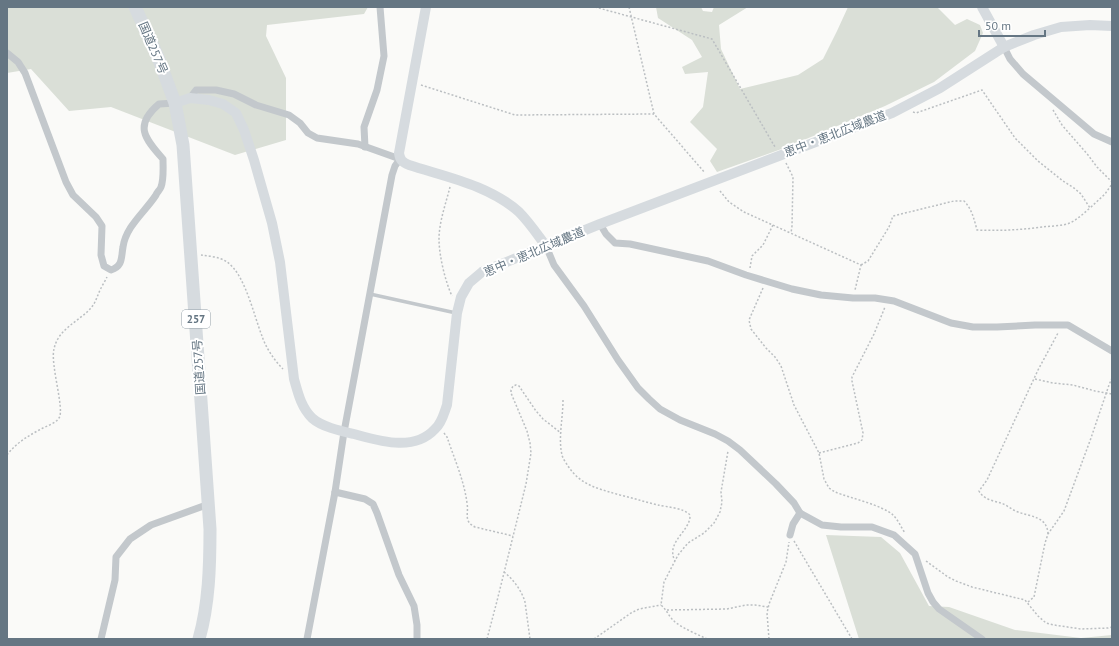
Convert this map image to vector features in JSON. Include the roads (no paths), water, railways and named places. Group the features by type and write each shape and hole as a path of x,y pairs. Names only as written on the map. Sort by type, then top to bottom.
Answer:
{"highway":[{"name":"国道257号","path":"135,7 158,56 175,103 183,145 209,504 210,559 205,608 199,639"}],"street":[{"path":"365,147 364,127 377,90 384,56 380,7"},
{"path":"307,639 335,492 344,432 369,294 392,175 395,166 400,159 399,153 426,7"},
{"path":"982,7 1010,59 1023,74 1094,134 1112,142"},
{"name":"恵中・恵北広域農道","path":"190,98 209,100 223,104 236,113 244,130 272,223 280,262 294,373 305,410 313,419 344,432 381,441 395,443 412,442 426,437 436,429 443,418 447,404 460,297 469,283 482,272 600,224 892,113 940,88 1004,47 1034,34 1061,27 1090,24 1112,26"},
{"path":"7,53 18,62 25,73 66,182 73,195 96,217 102,226 101,255 104,266 111,270 117,267 121,262 124,243 128,231 161,187 163,159 154,150 146,136 144,127 147,117 159,104 175,103 190,98 196,90 216,90 234,94 256,105 289,115 300,123 308,133 318,138 358,144 400,159 409,165 482,189 507,203 520,213 533,228 546,246 554,266 584,306 618,360 638,388 660,409 680,420 715,434 740,450 776,484 794,503 800,513 822,525 841,527 872,527 894,535 915,554 928,593 933,602 939,609 982,639"},
{"path":"600,224 606,234 615,242 708,261 792,290 821,295 887,300 951,323 973,327 997,328 1034,325 1068,325 1112,351"},
{"path":"335,492 365,498 373,504 398,575 414,606 417,625 417,639"},
{"path":"101,639 115,580 116,557 130,539 151,525 209,504"},
{"path":"790,534 793,524 800,513"}],"lane":[{"path":"369,294 457,313"}]}
